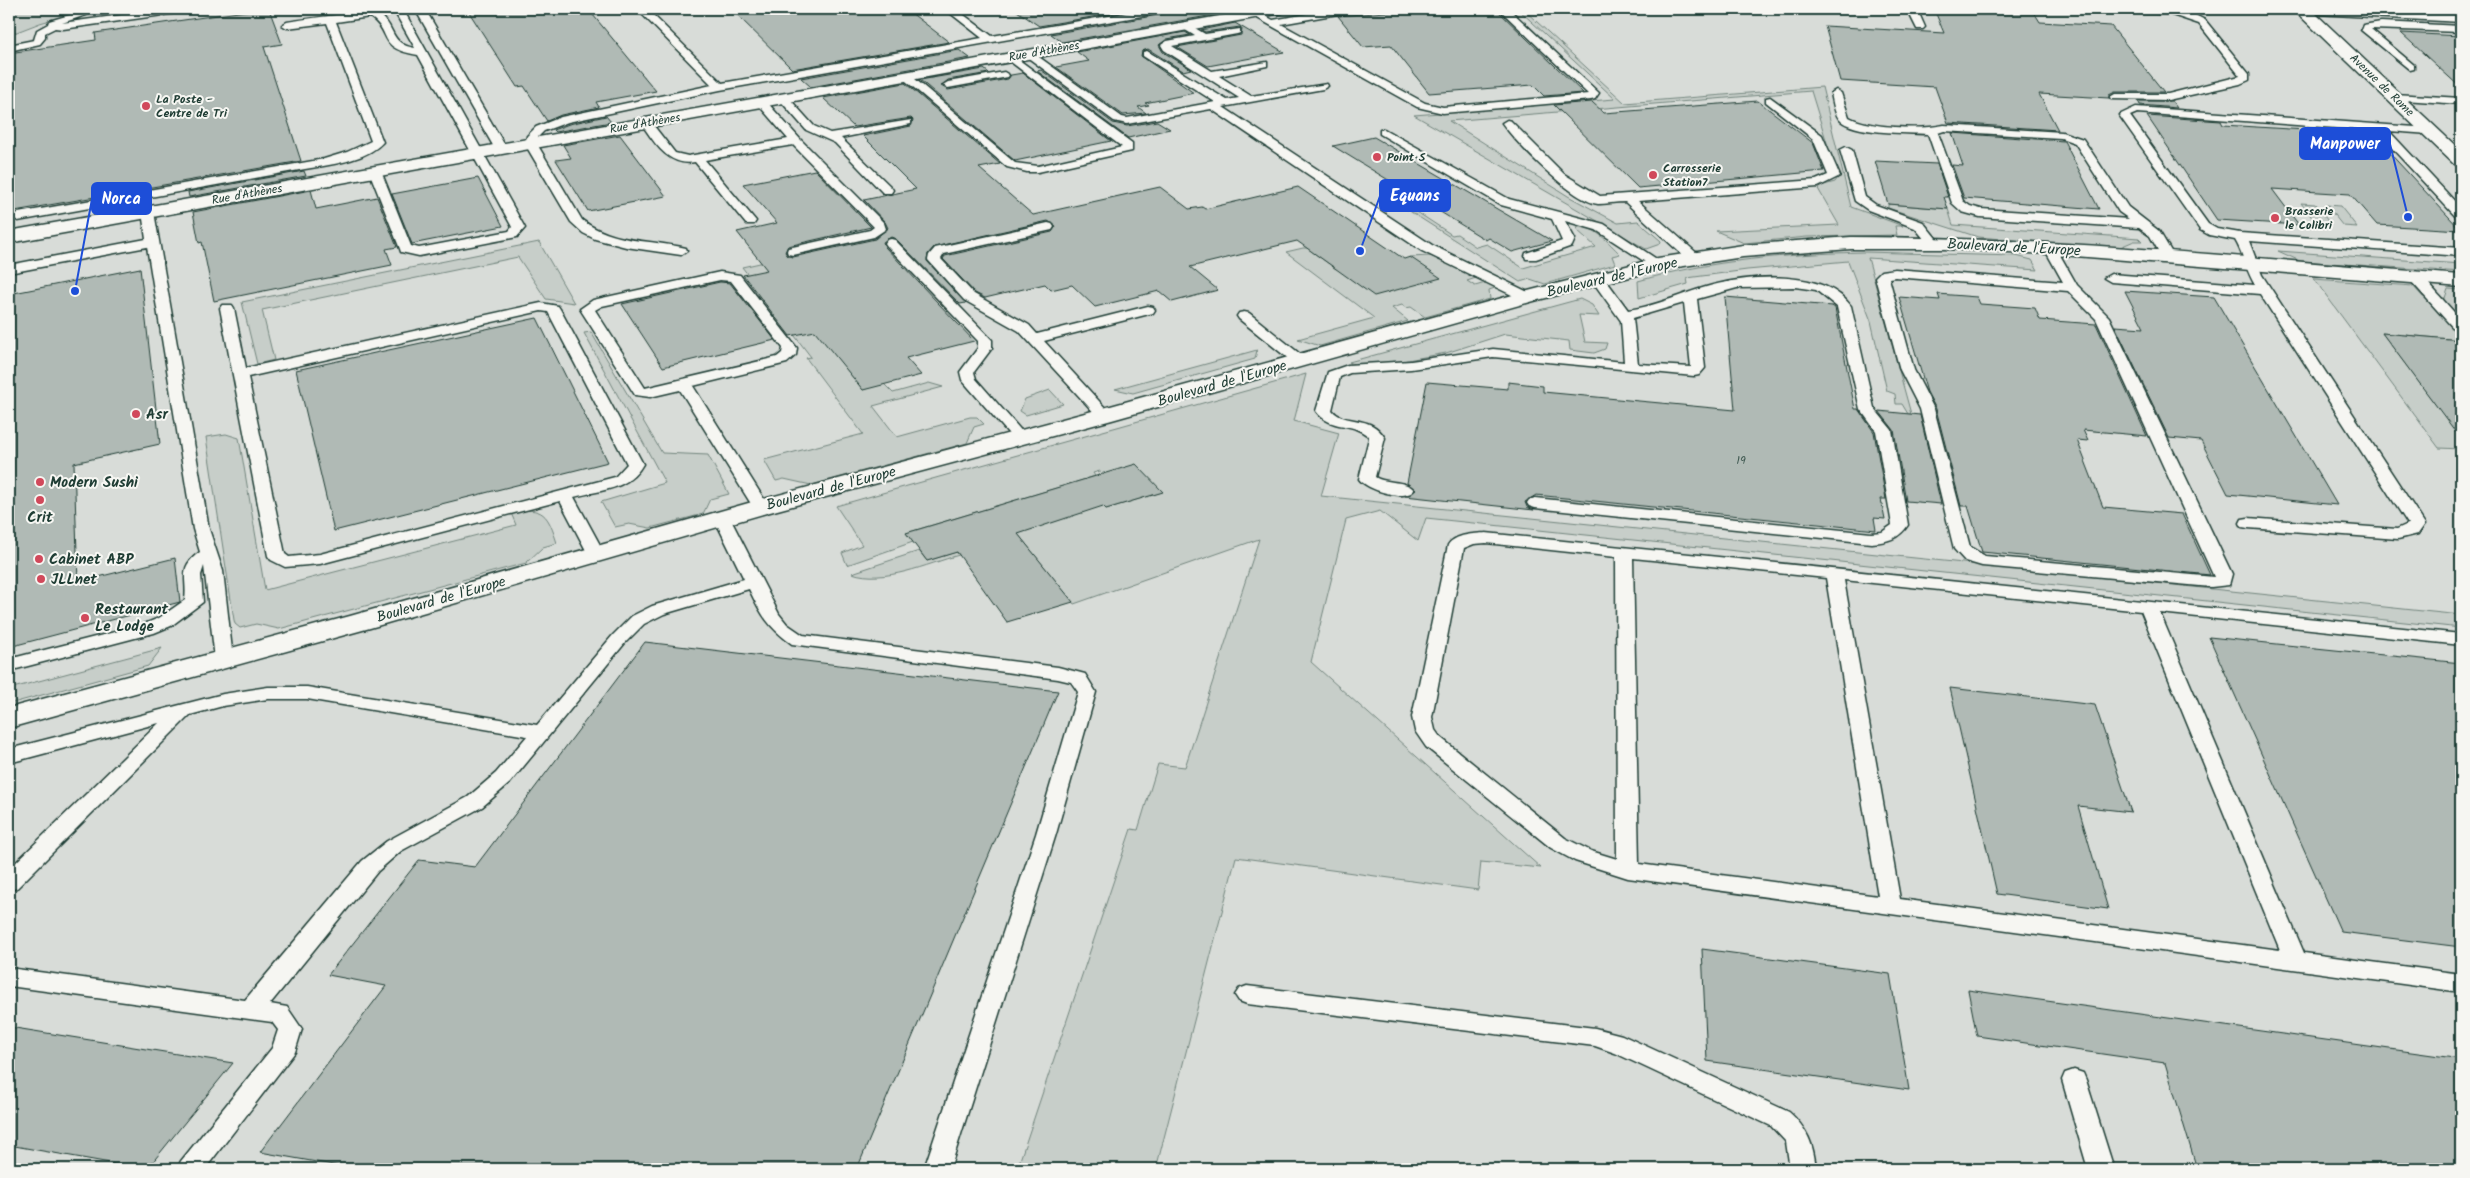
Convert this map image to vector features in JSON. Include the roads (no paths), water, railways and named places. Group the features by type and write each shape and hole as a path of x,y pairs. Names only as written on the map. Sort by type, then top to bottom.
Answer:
{"street":[{"path":"2301,9 2461,18"},
{"name":"Avenue de Rome","path":"2301,9 2461,161"},
{"name":"Rue d'Athènes","path":"9,237 1185,26 1255,14 1277,16"},
{"name":"Boulevard de l'Europe","path":"9,718 761,507 1104,415 1527,297 1658,264 1742,251 1851,242 1934,243 2050,248 2461,281"}],"lane":[{"path":"9,48 37,42 40,38 40,32 62,18 99,9"},
{"path":"52,25 63,26 184,9"},
{"path":"375,171 406,249 410,252 420,252 513,234 519,228 476,154 398,9"},
{"path":"420,9 502,149"},
{"path":"642,9 720,87"},
{"path":"950,9 990,39"},
{"path":"680,251 617,240 586,230 577,222 531,144 532,136 540,129 565,119 720,87 1164,9"},
{"path":"1277,16 1349,9"},
{"path":"1277,16 1421,105 1431,108 1443,110 1591,97 1594,93 1504,9"},
{"path":"1912,9 1920,27"},
{"path":"2109,9 2183,14 2202,22 2246,76 2244,80 2168,97 2115,97"},
{"path":"287,24 372,14 378,16 398,47 422,52"},
{"path":"2444,17 2461,29"},
{"path":"12,219 305,166 349,157 368,148 377,142 330,18"},
{"path":"2410,67 2366,30 2366,27 2381,25 2461,29"},
{"path":"1185,26 1204,37"},
{"path":"1237,31 1166,45 1209,75 1247,98"},
{"path":"1147,54 1427,248 1527,297"},
{"path":"905,76 1010,165 1018,168 1038,169 1128,149 1128,145 1019,56"},
{"path":"1019,56 1118,119 1136,121 1247,98 1323,86"},
{"path":"1209,75 1263,64"},
{"path":"958,67 975,80"},
{"path":"948,85 1004,74"},
{"path":"1836,93 1844,118 1848,121 1869,126 1932,131 1944,128 2062,135 2079,141 2123,209 2155,234 2169,258"},
{"path":"2394,97 2461,101"},
{"path":"783,98 810,128 832,136 887,190"},
{"path":"1508,123 1557,174 1583,194 1598,200 1818,183 1834,176 1818,137 1770,100"},
{"path":"761,102 796,141 880,226 880,229 874,233 792,251"},
{"path":"2429,131 2136,110 2124,115 2204,227 2213,232 2240,237 2461,252"},
{"path":"832,136 907,122"},
{"path":"646,123 671,155 686,160 796,141"},
{"path":"2380,128 2461,215"},
{"path":"1932,131 1958,203 1966,209 1980,213 2142,224"},
{"path":"1384,132 1506,202 1600,227 1658,264"},
{"path":"1846,150 1859,198 1870,207 1917,224 1934,243"},
{"path":"698,159 750,221"},
{"path":"1629,199 1694,258"},
{"path":"148,212 201,529 214,571 224,659"},
{"path":"1531,256 1568,243 1569,239 1559,224 1558,216"},
{"path":"1048,227 940,251 935,255 934,260 970,297 1024,328 1035,338 1104,415"},
{"path":"2240,237 2253,264 2255,275 2418,524 2412,530 2398,534 2248,523"},
{"path":"9,269 153,242"},
{"path":"891,243 985,340 985,348 967,372 969,380 1020,438"},
{"path":"2050,248 2072,287 2102,317 2223,574 2223,581 2202,581 1982,561 1970,557 1962,548 1926,409 1907,370 1882,278 1886,274 1896,273 2072,287"},
{"path":"720,276 735,278 790,348 789,355 782,360 684,384 650,393 640,392 587,310 598,303 720,276"},
{"path":"2415,277 2460,327"},
{"path":"2111,278 2265,290"},
{"path":"1598,279 1628,321 1631,367"},
{"path":"1535,503 1871,538 1887,536 1897,531 1900,525 1884,430 1867,409 1844,306 1837,298 1817,287 1794,284 1728,286 1690,296 1644,312 1625,315"},
{"path":"1406,490 1379,488 1367,479 1377,438 1375,432 1368,428 1331,419 1326,415 1324,411 1332,375 1348,369 1411,365 1493,353 1688,373 1694,372 1698,368 1690,296"},
{"path":"227,308 240,374 277,556 285,562 320,560 621,480 630,474 635,464 553,309 549,307 541,307 240,374"},
{"path":"1035,338 1148,310"},
{"path":"1244,316 1300,361"},
{"path":"684,384 761,507"},
{"path":"565,495 596,554"},
{"path":"722,518 771,615 781,628 798,640 1058,673 1078,678 1087,692 1046,834 937,1169"},
{"path":"2461,639 1486,538 1471,539 1456,545 1422,717 1425,731 1432,742 1558,843 1583,856 1628,870 2461,983"},
{"path":"1624,552 1628,870"},
{"path":"9,665 148,629 166,622 194,602 192,567 196,561 209,553"},
{"path":"1834,574 1890,905"},
{"path":"251,1010 370,866 394,846 475,802 503,778 619,639 638,620 658,610 754,582"},
{"path":"2148,606 2296,960"},
{"path":"9,756 223,700 268,693 307,693 541,732"},
{"path":"9,882 184,710"},
{"path":"9,976 279,1014 290,1029 283,1052 190,1169"},
{"path":"1247,995 1595,1037 1622,1045 1780,1119 1796,1132 1801,1146 1803,1169"},
{"path":"2074,1080 2101,1169"}],"place":[{"name":"La Poste - Centre de Tri","path":"146,106"},
{"name":"Point S","path":"1377,157"},
{"name":"Carrosserie Station7","path":"1653,175"},
{"name":"Manpower","path":"2408,217"},
{"name":"Brasserie le Colibri","path":"2275,218"},
{"name":"Equans","path":"1360,251"},
{"name":"Norca","path":"75,291"},
{"name":"Asr","path":"136,414"},
{"name":"Modern Sushi","path":"40,482"},
{"name":"Crit","path":"40,500"},
{"name":"Cabinet ABP","path":"39,559"},
{"name":"JLLnet","path":"41,579"},
{"name":"Restaurant Le Lodge","path":"85,618"}]}
